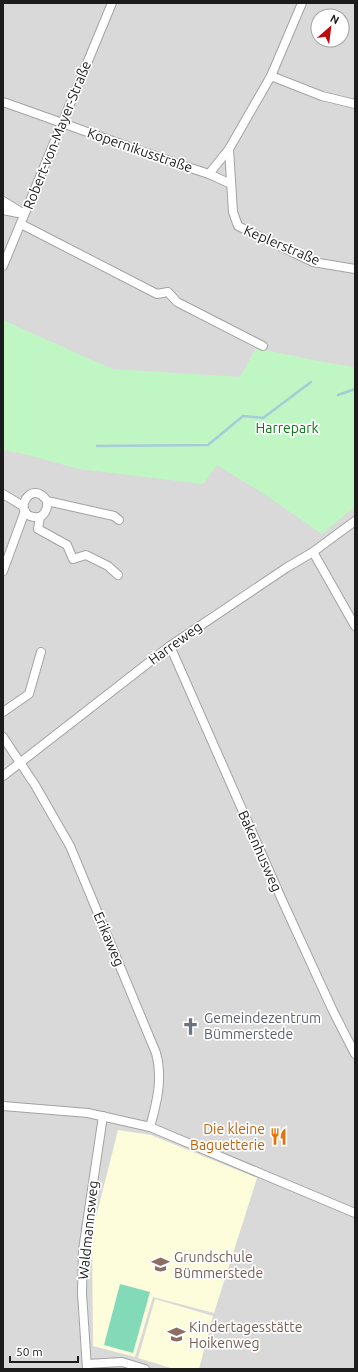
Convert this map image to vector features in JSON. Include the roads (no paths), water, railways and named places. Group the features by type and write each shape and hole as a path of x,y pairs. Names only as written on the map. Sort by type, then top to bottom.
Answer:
{"street":[{"name":"Robert-von-Mayer-Straße","path":"3,266 112,3"},
{"name":"Kopernikusstraße","path":"209,174 229,149 271,76 302,3"},
{"path":"271,76 322,96 355,104"},
{"name":"Kopernikusstraße","path":"3,102 149,155 209,174 231,184"},
{"name":"Keplerstraße","path":"229,149 233,212 238,226 313,262 355,268"},
{"path":"3,202 24,214"},
{"path":"3,210 24,214"},
{"path":"21,224 157,294 168,292 177,302 263,346"},
{"path":"3,494 24,509 28,515 34,518 40,517 45,513 48,507 44,496 39,493 31,493 25,498 24,509 3,571"},
{"path":"47,501 114,516 119,520"},
{"path":"40,517 38,529 67,545 73,559 86,555 108,566 118,575"},
{"name":"Harreweg","path":"3,776 170,646 286,568 313,552 355,521"},
{"path":"313,552 355,626"},
{"name":"Bakenhusweg","path":"170,646 276,886 355,1054"},
{"path":"3,712 29,694 41,652"},
{"name":"Erikaweg","path":"3,737 20,762 70,846 156,1053 159,1067 159,1086 150,1127"},
{"path":"3,1106 103,1116 150,1127 354,1211"},
{"name":"Waldmannsweg","path":"87,1367 82,1293 83,1250 103,1116"},
{"path":"87,1367 122,1362 145,1369"}],"waterway":[{"path":"97,446 208,445 243,416 263,418 311,382"},
{"path":"338,395 355,389"}],"place":[{"name":"Gemeindezentrum Bümmerstede","path":"191,1026"},
{"name":"Die kleine Baguetterie","path":"278,1137"},
{"name":"Grundschule Bümmerstede","path":"161,1265"},
{"name":"Kindertagesstätte Hoikenweg","path":"176,1335"}],"park label":[{"name":"Harrepark","path":"287,428"}]}
